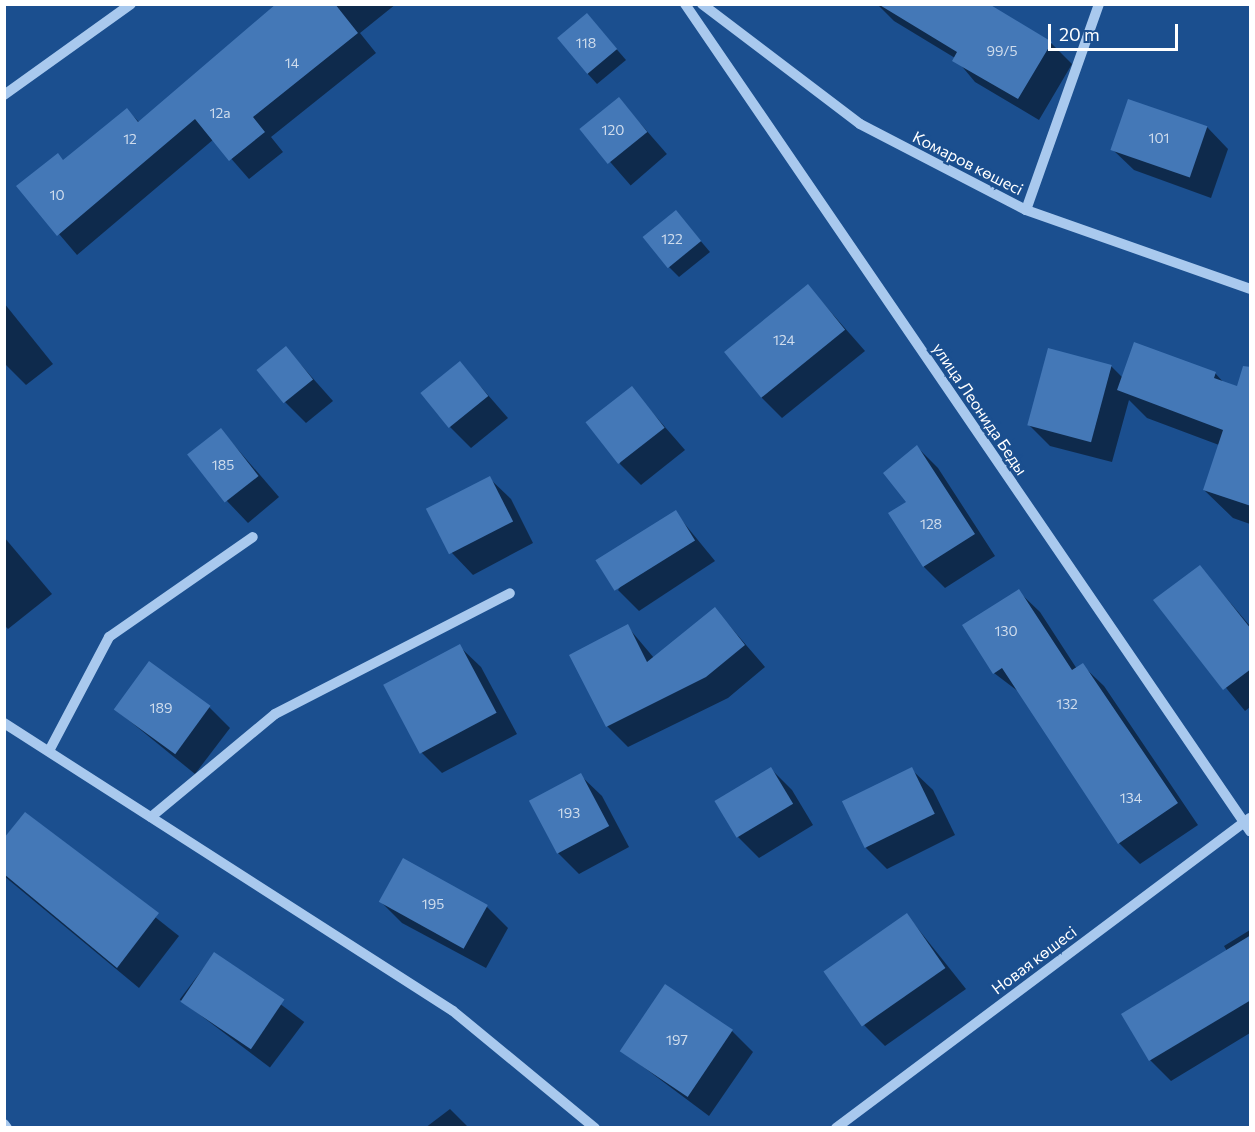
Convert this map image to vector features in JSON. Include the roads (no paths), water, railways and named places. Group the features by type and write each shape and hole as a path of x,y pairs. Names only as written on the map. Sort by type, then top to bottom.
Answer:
{"street":[{"path":"4,95 131,4"},
{"name":"улица Леонида Беды","path":"685,4 1248,824"},
{"name":"Комаров көшесі","path":"702,4 860,124 1026,210 1251,289"},
{"path":"1026,210 1099,4"},
{"path":"49,751 109,637 253,537"},
{"path":"152,817 275,714 510,593"},
{"path":"4,723 453,1011 594,1128"},
{"name":"Новая көшесі","path":"836,1128 1248,824"},
{"path":"4,1124 7,1128"}]}
